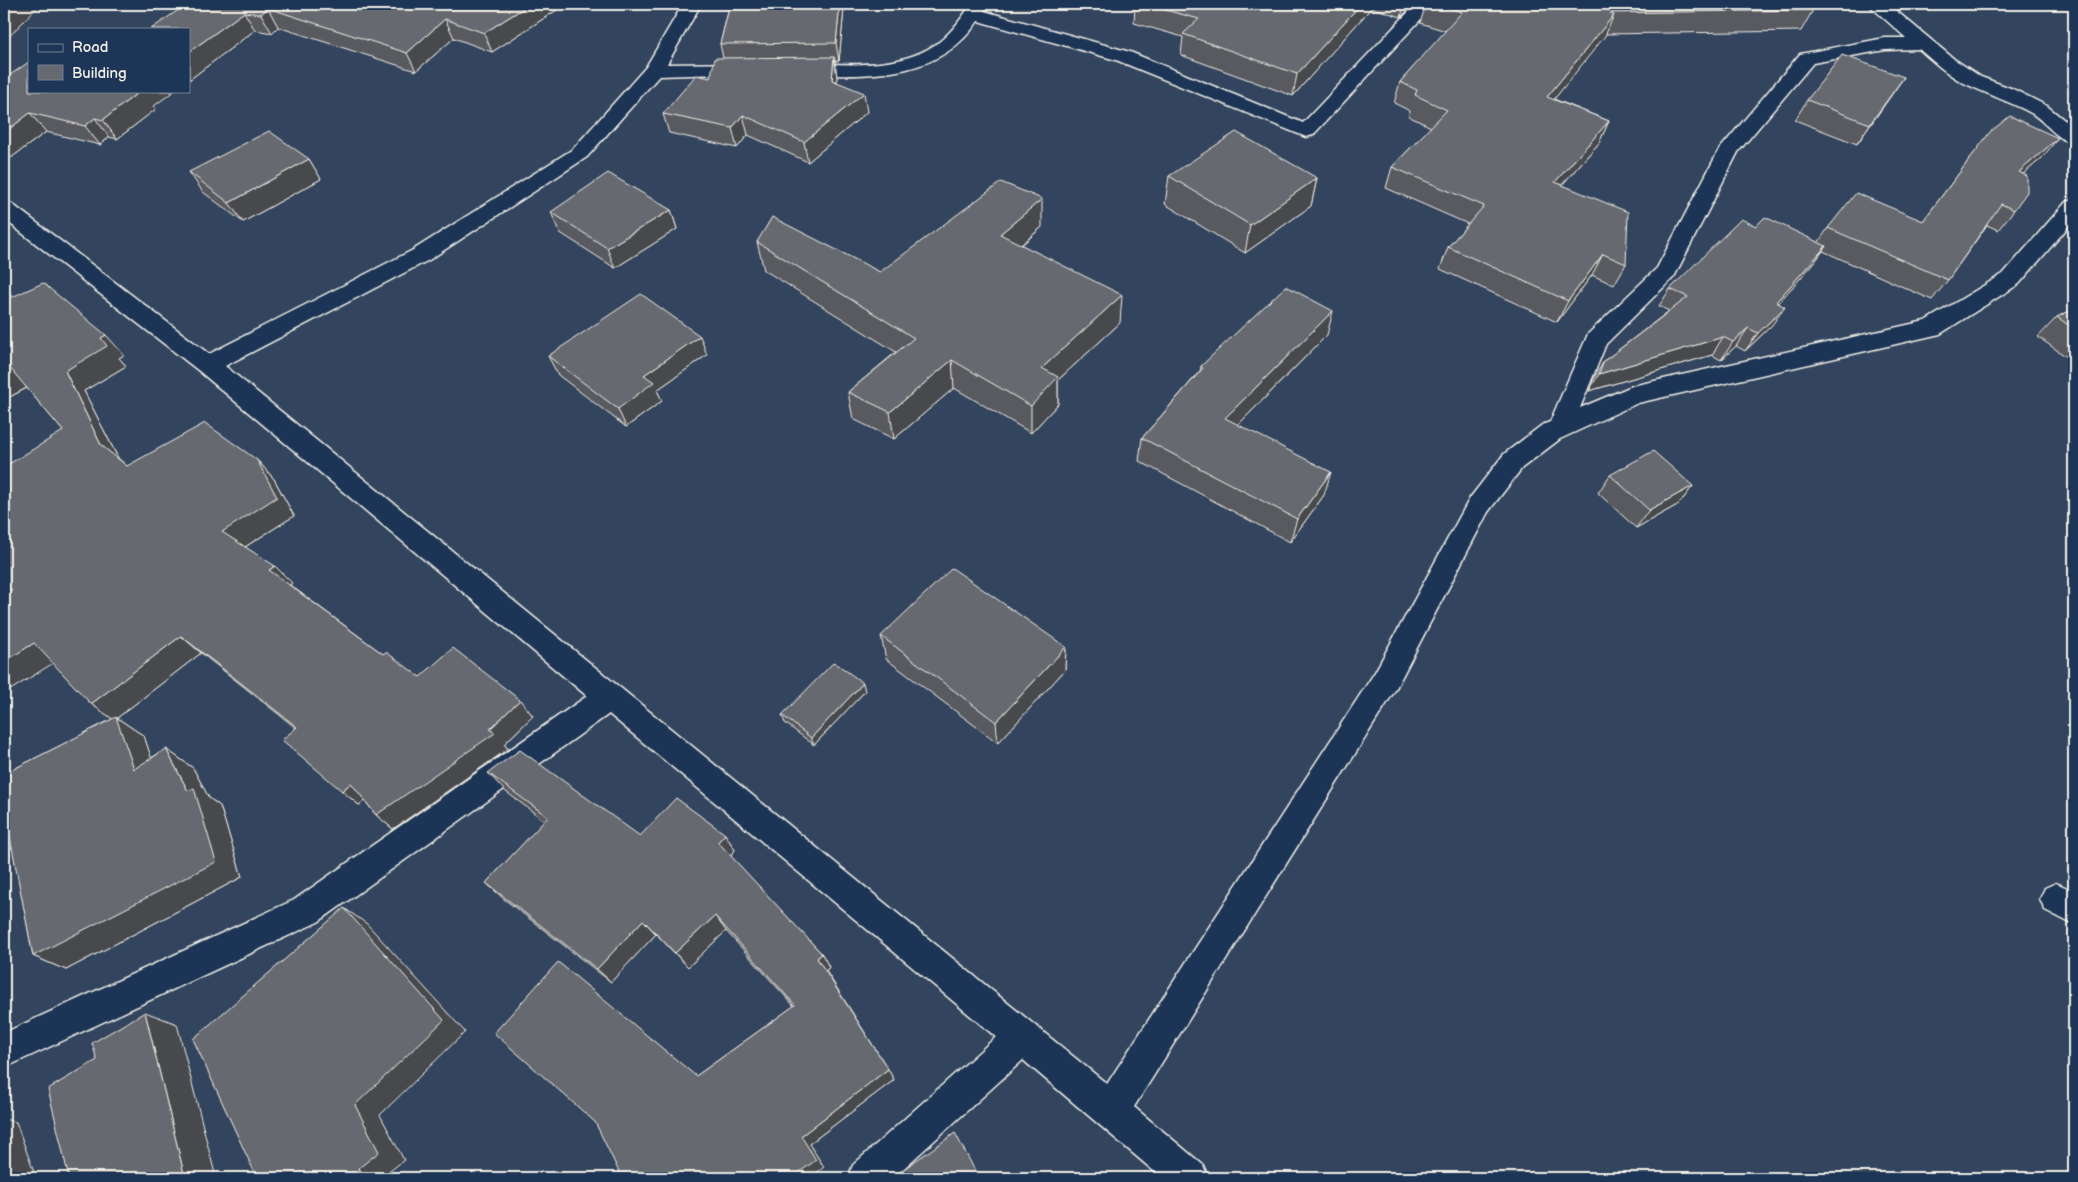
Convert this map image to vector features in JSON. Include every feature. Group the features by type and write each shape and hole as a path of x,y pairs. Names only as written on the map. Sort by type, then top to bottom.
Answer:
{"street":[{"path":"208,365 421,255 530,187 580,153 654,70 692,4"},
{"path":"654,70 890,69 916,62 942,50 970,22 977,9 1123,56 1306,131 1426,4"},
{"path":"1877,4 1947,63 1974,81 2006,93 2040,110 2074,138"},
{"path":"1560,428 1596,340 1666,272 1728,150 1807,58 1885,44 1924,44"},
{"path":"1111,1110 1385,681 1479,505 1513,461 1551,432 1632,396 1932,328 2011,279 2074,207"},
{"path":"4,209 208,365 1023,1037 1190,1178"},
{"path":"4,1051 306,910 609,697"},
{"path":"866,1178 1023,1037"}],"building":[{"path":"4,4 13,4 4,13"},
{"path":"187,4 530,4 484,33 445,19 407,53 268,8 261,14 244,12 190,51 190,28 152,28"},
{"path":"730,4 840,4 836,43 720,44"},
{"path":"1143,4 1361,4 1297,74 1183,34 1199,19"},
{"path":"1434,4 1809,4 1813,10 1610,13 1614,15 1547,97 1609,121 1555,182 1628,212 1626,264 1603,254 1568,301 1448,247 1484,206 1392,167 1447,110 1415,95 1417,90 1400,82 1462,12"},
{"path":"1842,55 1904,77 1870,124 1807,100"},
{"path":"834,57 832,80 864,93 804,142 743,115 732,128 663,114 696,75 710,78 715,58"},
{"path":"28,63 28,92 139,92 103,120 95,118 85,126 30,113 4,133 4,79"},
{"path":"2010,116 2058,138 2019,172 2027,176 2027,192 2014,210 2001,204 1948,280 1828,228 1856,193 1923,221 1990,132"},
{"path":"269,131 309,159 229,203 189,172"},
{"path":"1236,132 1317,178 1250,225 1169,176"},
{"path":"608,173 671,210 607,248 551,212"},
{"path":"1001,182 1042,199 1000,234 1122,295 1042,368 1058,377 1031,406 952,360 890,412 848,392 914,338 757,242 772,217 880,272"},
{"path":"1765,217 1826,246 1776,302 1785,307 1758,333 1748,328 1733,342 1723,337 1599,374 1604,361 1688,297 1670,289 1741,219 1756,226"},
{"path":"43,283 106,335 101,338 107,346 65,371 101,445 127,466 205,423 257,460 277,497 222,532 275,566 269,570 383,654 386,652 420,677 453,648 520,700 490,729 495,733 376,815 351,783 342,791 282,740 297,727 181,636 91,704 34,643 4,662 4,596 12,591 4,583 4,467 63,431 9,367 4,369 4,288 12,297"},
{"path":"1286,286 1333,311 1225,418 1331,472 1297,519 1142,438 1203,368 1201,366"},
{"path":"641,294 700,336 644,375 654,382 618,409 548,356"},
{"path":"2074,309 2074,329 2057,317"},
{"path":"1653,451 1693,486 1649,510 1610,475"},
{"path":"952,568 1066,647 996,722 881,636"},
{"path":"834,662 863,683 811,738 782,715"},
{"path":"116,717 134,769 166,749 188,791 194,788 216,862 33,956 9,832 4,835 4,774"},
{"path":"520,750 640,836 676,798 725,834 718,842 822,954 817,958 888,1069 801,1136 816,1160 792,1178 622,1178 595,1122 494,1033 558,962 696,1076 795,1005 715,916 675,953 643,920 597,969 486,883 548,817 488,773"},
{"path":"344,908 444,1020 355,1105 379,1152 359,1168 364,1178 257,1178 193,1039"},
{"path":"145,1012 185,1178 69,1178 48,1089 97,1060 92,1043"},
{"path":"955,1133 979,1178 891,1178"},
{"path":"4,1166 8,1178 4,1178"}]}
